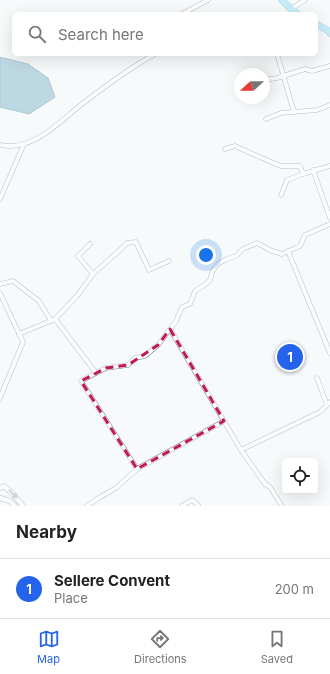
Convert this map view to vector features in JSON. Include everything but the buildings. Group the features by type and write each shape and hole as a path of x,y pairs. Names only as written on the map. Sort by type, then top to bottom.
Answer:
{"highway":[{"path":"282,0 295,12"},
{"path":"318,25 330,34"}],"street":[{"path":"186,12 208,0"},
{"path":"291,9 305,0"},
{"path":"323,28 330,26"},
{"path":"0,145 6,146 24,144 50,131 81,105 136,65 152,56"},
{"path":"278,56 294,112"},
{"path":"270,79 305,69 312,71 330,66"},
{"path":"266,119 281,113 317,110 330,105"},
{"path":"0,199 24,144"},
{"path":"225,149 235,146 281,166 300,166 304,174"},
{"path":"281,195 287,180 330,166"},
{"path":"314,170 330,218"},
{"path":"137,469 81,381 106,368 128,365 135,358 144,356 158,345 176,321 182,307 190,304 195,291 210,280 213,270 219,263 236,256 243,249 257,242 272,251 282,254 300,246 305,235 330,224"},
{"path":"19,334 53,320 77,296 94,274 127,243 136,242 150,270 169,261"},
{"path":"90,244 78,256 94,274"},
{"path":"288,251 330,353"},
{"path":"0,284 13,281 39,301 96,372"},
{"path":"0,293 23,342 0,398"},
{"path":"170,329 241,450 282,506"},
{"path":"241,450 320,412 328,404 317,378"},
{"path":"87,506 97,498 116,488 137,469 224,421"},
{"path":"0,488 4,486 23,506"},
{"path":"0,498 10,501 15,506"},
{"path":"182,506 192,500 198,505"}],"highlighted area":[{"path":"170,329 224,421 137,469 81,381 106,368 128,365 158,345"}],"water":[{"path":"0,57 28,64 48,78 55,97 29,114 0,107"}],"place":[{"name":"Sellere Convent","path":"290,357"}]}
